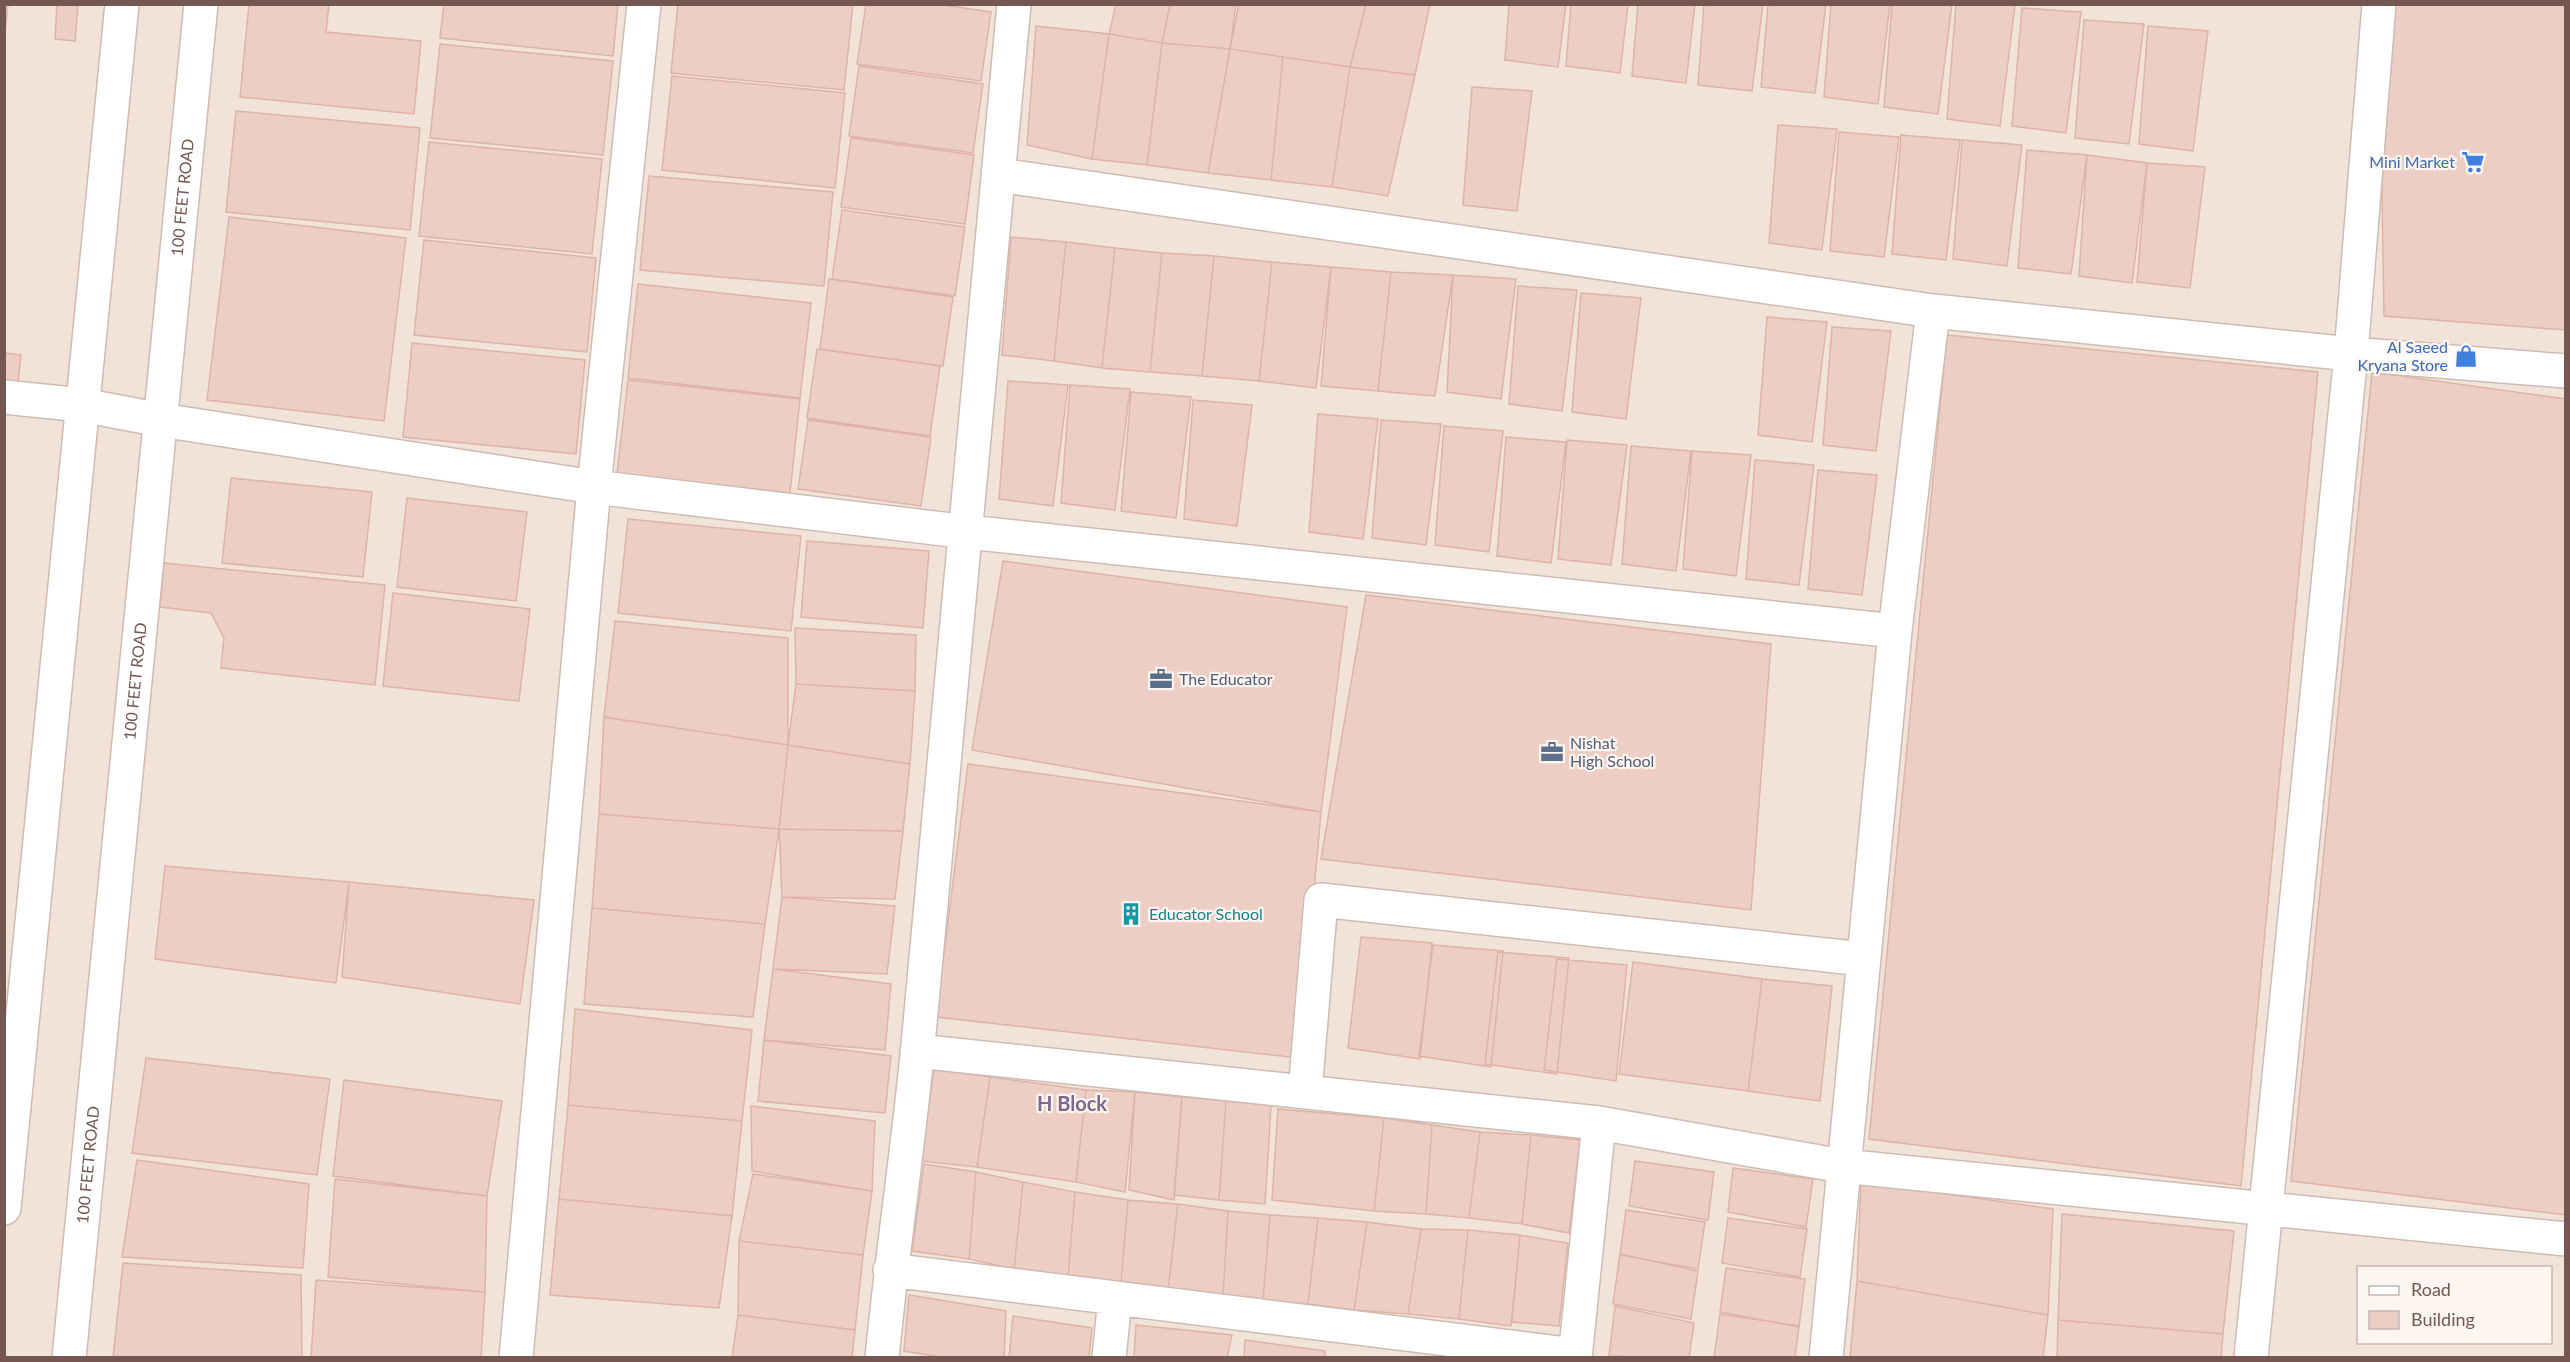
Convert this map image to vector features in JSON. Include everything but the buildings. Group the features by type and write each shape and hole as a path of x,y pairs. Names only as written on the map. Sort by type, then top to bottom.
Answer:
{"street":[{"path":"4,1208 122,4"},
{"name":"100 FEET ROAD","path":"69,1358 201,4"},
{"path":"516,1358 594,486 644,4"},
{"path":"882,1358 890,1270 917,1051 968,532 1014,4"},
{"path":"2251,1358 2351,354 2371,6"},
{"path":"999,175 1933,311 2351,354 2565,371"},
{"path":"1826,1358 1842,1166 1895,631 1933,311"},
{"path":"4,397 82,405 161,420 594,486 968,532 1895,631"},
{"path":"1305,1092 1321,900 1863,959"},
{"path":"917,1051 1599,1123 1842,1166 2565,1239"},
{"path":"890,1270 1115,1298 1351,1343 1575,1356 1599,1123"},
{"path":"1109,1358 1115,1298"}],"shaded area":[{"path":"5,5 2565,5 2565,1357 5,1358"}],"place":[{"name":"Mini Market","path":"2473,162"},
{"name":"Al Saeed Kryana Store","path":"2466,356"},
{"name":"The Educator","path":"1161,679"},
{"name":"Nishat High School","path":"1552,752"},
{"name":"Educator School","path":"1131,914"}],"district":[{"name":"H Block","path":"1072,1104"}]}
